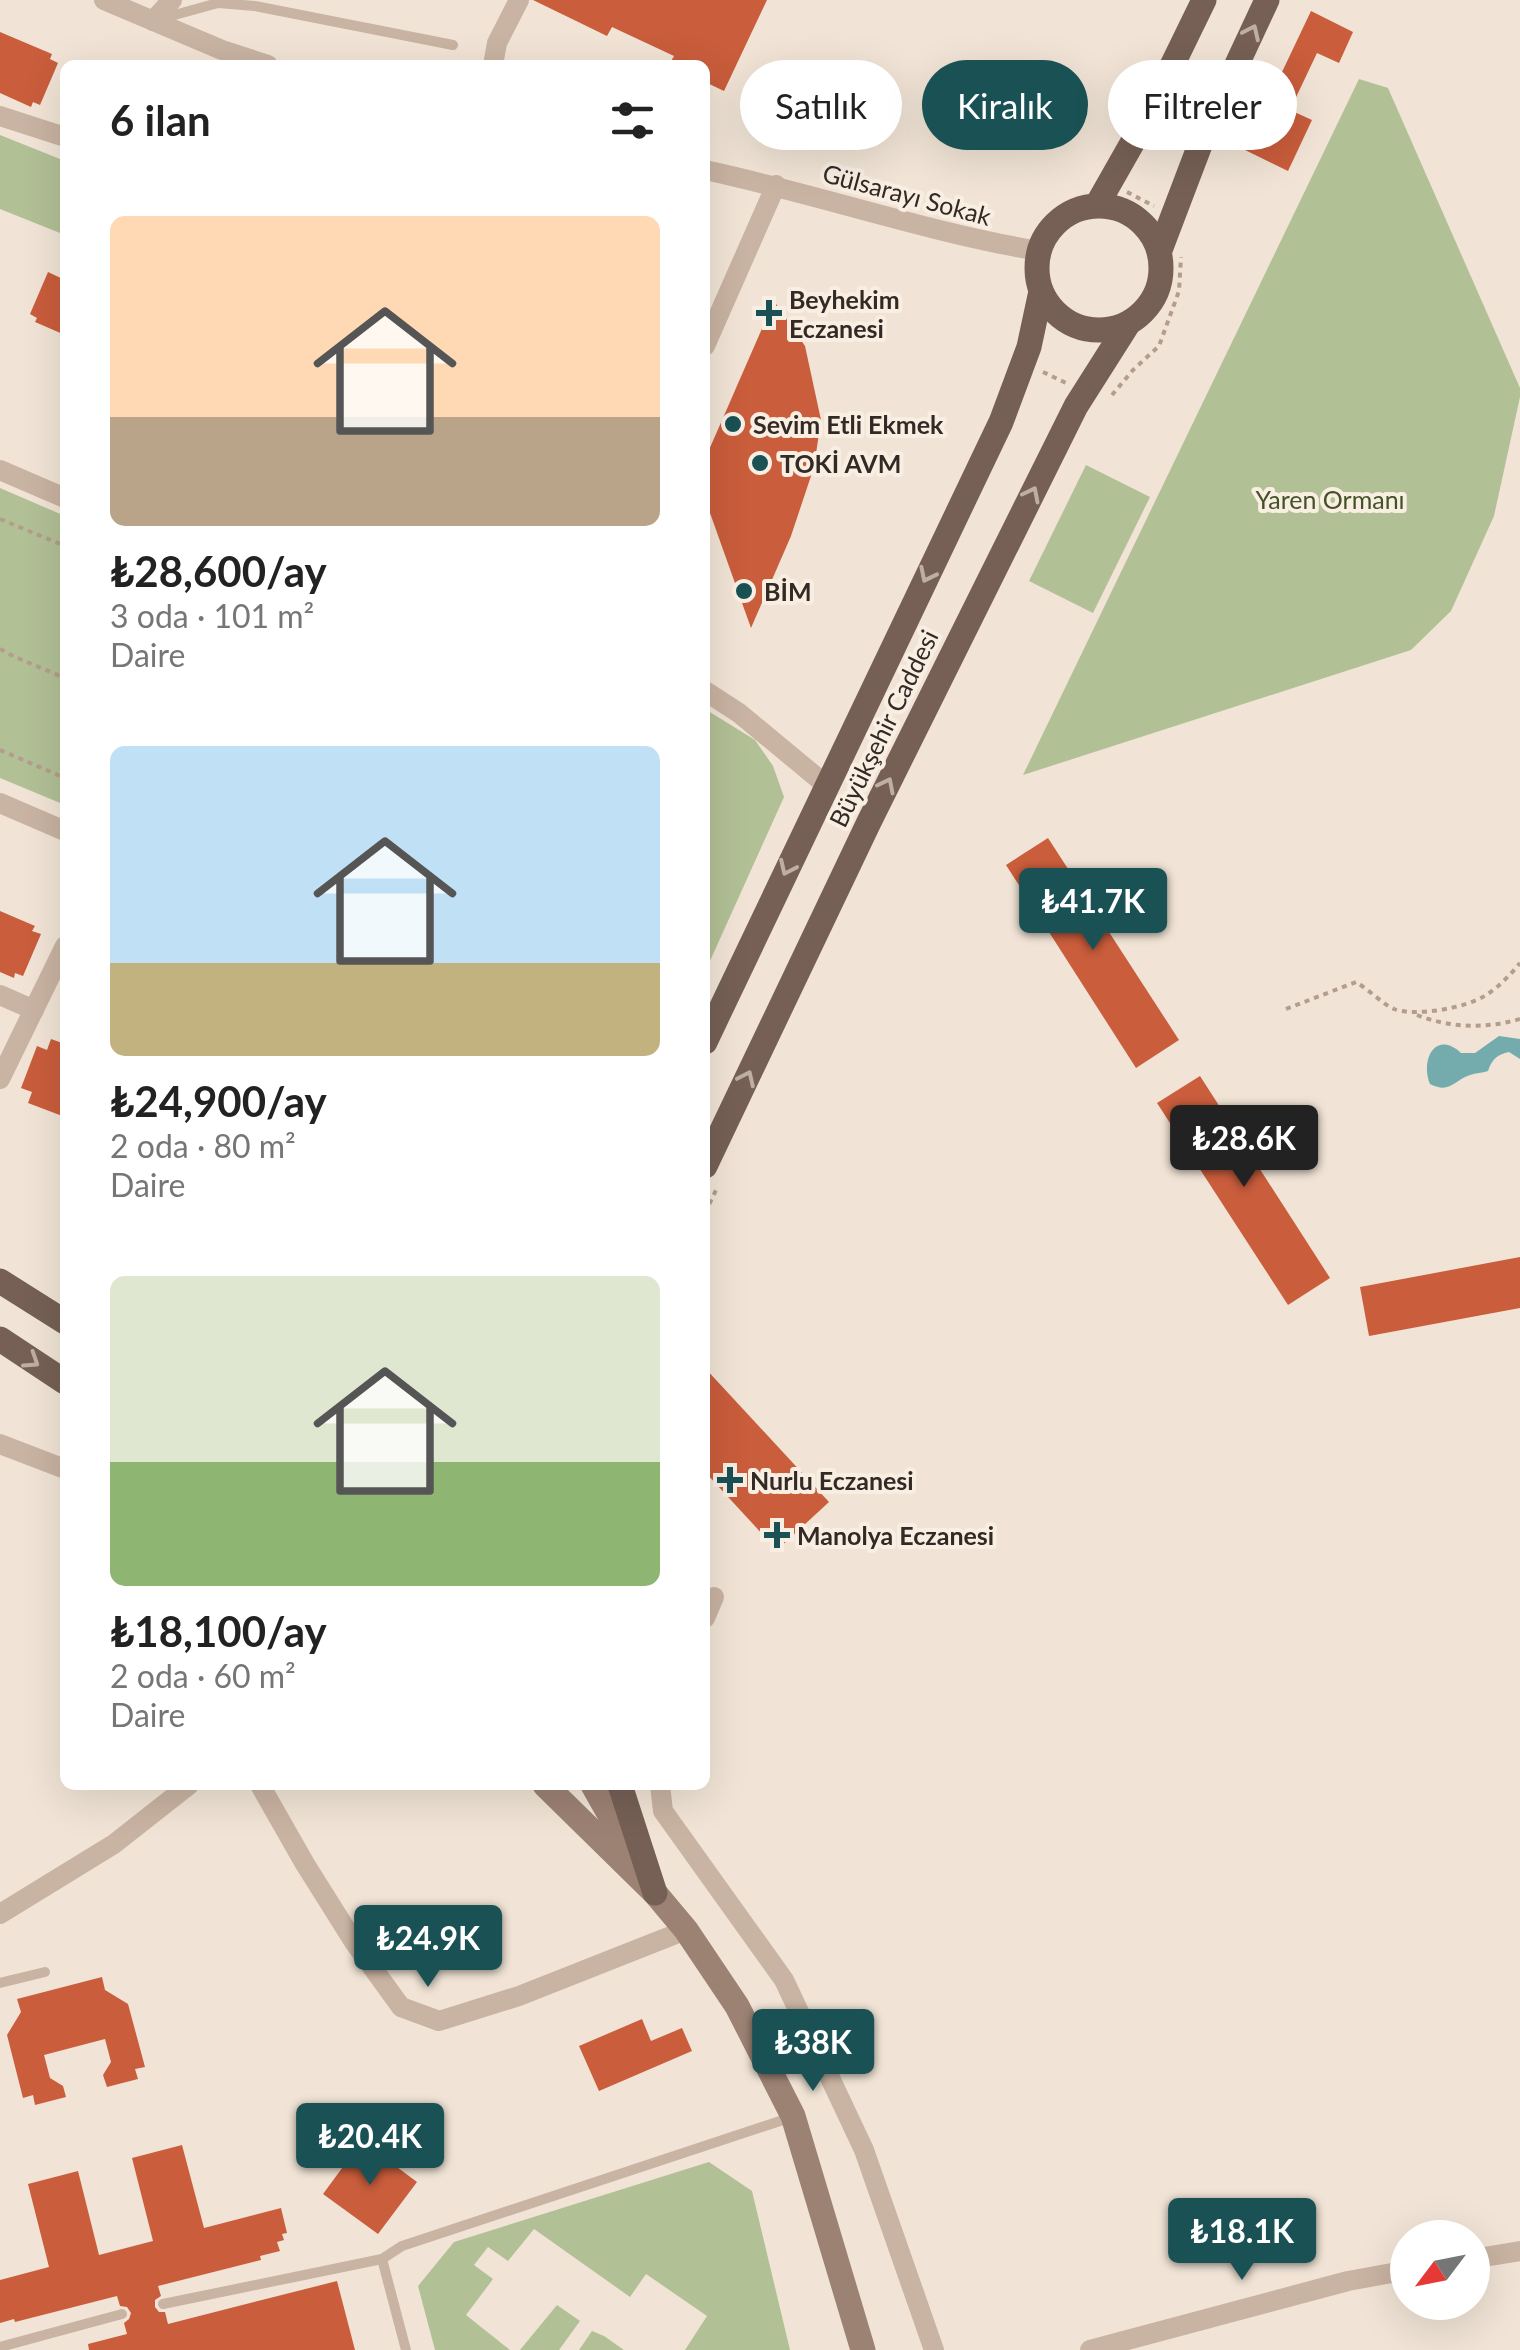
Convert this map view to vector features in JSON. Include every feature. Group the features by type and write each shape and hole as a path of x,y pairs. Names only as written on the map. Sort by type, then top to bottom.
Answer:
{"main road":[{"path":"1103,194 1150,231 1160,250 1162,272 1157,293 1145,311 1128,324 1108,330 1086,329 1066,321 1051,308 1037,271 1039,251 1060,218 1103,194 1147,117 1204,0"},
{"path":"1160,250 1203,136 1267,0"},
{"name":"Büyükşehir Caddesi","path":"710,1031 1001,422 1029,347 1041,290"},
{"name":"Büyükşehir Caddesi","path":"710,1156 869,822 1076,406 1128,324"},
{"path":"0,1281 60,1319"},
{"path":"0,1339 60,1379"},
{"path":"622,1790 655,1893"}],"street":[{"path":"104,0 253,60"},
{"path":"153,21 172,0"},
{"path":"493,60 497,43 520,0"},
{"path":"0,116 60,135"},
{"name":"Gülsarayı Sokak","path":"710,171 986,242 1039,251"},
{"path":"710,335 776,185"},
{"path":"0,470 60,496"},
{"path":"710,694 739,713 826,785"},
{"path":"0,802 60,828"},
{"path":"0,1079 60,956"},
{"path":"0,995 34,1010"},
{"path":"0,1444 60,1467"},
{"path":"710,1606 714,1597"},
{"path":"0,1914 114,1844 183,1790"},
{"path":"263,1790 354,1942 401,2007 438,2021 519,1996 686,1930"},
{"path":"550,1790 655,1893 686,1930 737,2006 793,2116 863,2350"},
{"path":"596,1790 655,1893"},
{"path":"660,1790 662,1812 784,1980 864,2150 934,2350"},
{"path":"1490,2256 1520,2250"},
{"path":"1090,2350 1390,2273"}],"lane":[{"path":"153,21 218,3 255,6 453,45"},
{"path":"0,1983 45,1972"},
{"path":"163,2304 382,2258 402,2246 793,2116"},
{"path":"382,2258 406,2350"},
{"path":"0,2347 122,2314"}],"path":[{"path":"1103,194 1172,216"},
{"path":"0,519 60,544"},
{"path":"0,649 60,676"},
{"path":"0,750 60,776"},
{"path":"1413,1013 1483,998 1520,963"},
{"path":"1286,1010 1356,982 1391,1008 1454,1025 1488,1026 1520,1019"}],"green space":[{"name":"Yaren Ormanı","path":"1359,79 1388,88 1520,388 1494,516 1451,611 1411,650 1023,775"},
{"path":"0,135 60,159 60,233 0,209"},
{"path":"1086,465 1150,497 1093,613 1029,581"},
{"path":"0,488 60,514 60,803 0,778"},
{"path":"710,712 755,740 773,766 784,797 710,961"},
{"path":"709,2162 752,2191 790,2350 685,2350 707,2316 646,2274 630,2297 534,2229 508,2261 488,2247 474,2265 493,2279 466,2315 510,2350 435,2350 418,2286 454,2242"},
{"path":"557,2305 580,2321 559,2350 520,2350"},
{"path":"592,2331 604,2336 624,2350 579,2350"}],"water":[{"path":"1499,1036 1520,1039 1520,1059 1505,1053 1494,1060 1488,1071 1447,1087 1430,1084 1427,1065 1432,1050 1444,1045 1461,1053 1475,1053"}],"building":[{"path":"533,0 767,0 724,91 710,84 710,60 672,60 674,56 612,27 607,36"},
{"path":"1311,11 1353,32 1339,63 1317,53 1297,95 1297,60 1288,60"},
{"path":"0,32 52,54 50,59 58,63 40,105 33,102 31,107 0,93"},
{"path":"1297,113 1312,120 1288,171 1245,150 1297,150"},
{"path":"48,272 60,278 60,333 35,322 37,318 30,314"},
{"name":"TOKİ AVM","path":"774,301 805,346 821,420 814,467 791,536 751,628 710,513 710,448"},
{"path":"1048,838 1179,1040 1136,1068 1006,865"},
{"path":"0,911 35,926 32,931 41,934 23,976 15,973 14,978 0,972"},
{"path":"51,1039 60,1042 60,1115 28,1103 32,1092 21,1088 37,1046 47,1050"},
{"path":"1200,1076 1330,1278 1288,1305 1157,1103"},
{"path":"1520,1257 1520,1308 1369,1336 1360,1287"},
{"path":"710,1373 829,1502 777,1550 710,1477"},
{"path":"102,1977 105,1990 128,2004 145,2067 135,2069 138,2079 107,2087 103,2075 111,2062 105,2039 44,2055 50,2078 63,2086 66,2097 35,2105 33,2095 23,2098 7,2035 21,2012 17,1999"},
{"path":"642,2019 651,2041 682,2028 692,2051 599,2091 579,2046"},
{"path":"362,2141 417,2182 378,2234 323,2194"},
{"path":"182,2145 204,2228 281,2208 287,2233 282,2234 284,2240 277,2242 280,2251 260,2256 261,2260 158,2286 161,2296 155,2300 155,2307 165,2312 168,2324 337,2281 355,2350 89,2350 88,2344 127,2334 124,2323 131,2313 120,2306 117,2296 0,2323 0,2280 49,2267 28,2184 78,2171 99,2255 153,2241 132,2158"}],"place":[{"name":"Beyhekim Eczanesi","path":"769,313"},
{"name":"Sevim Etli Ekmek","path":"733,424"},
{"name":"TOKİ AVM","path":"760,463"},
{"name":"BİM","path":"744,591"},
{"name":"Nurlu Eczanesi","path":"730,1480"},
{"name":"Manolya Eczanesi","path":"777,1535"}]}
